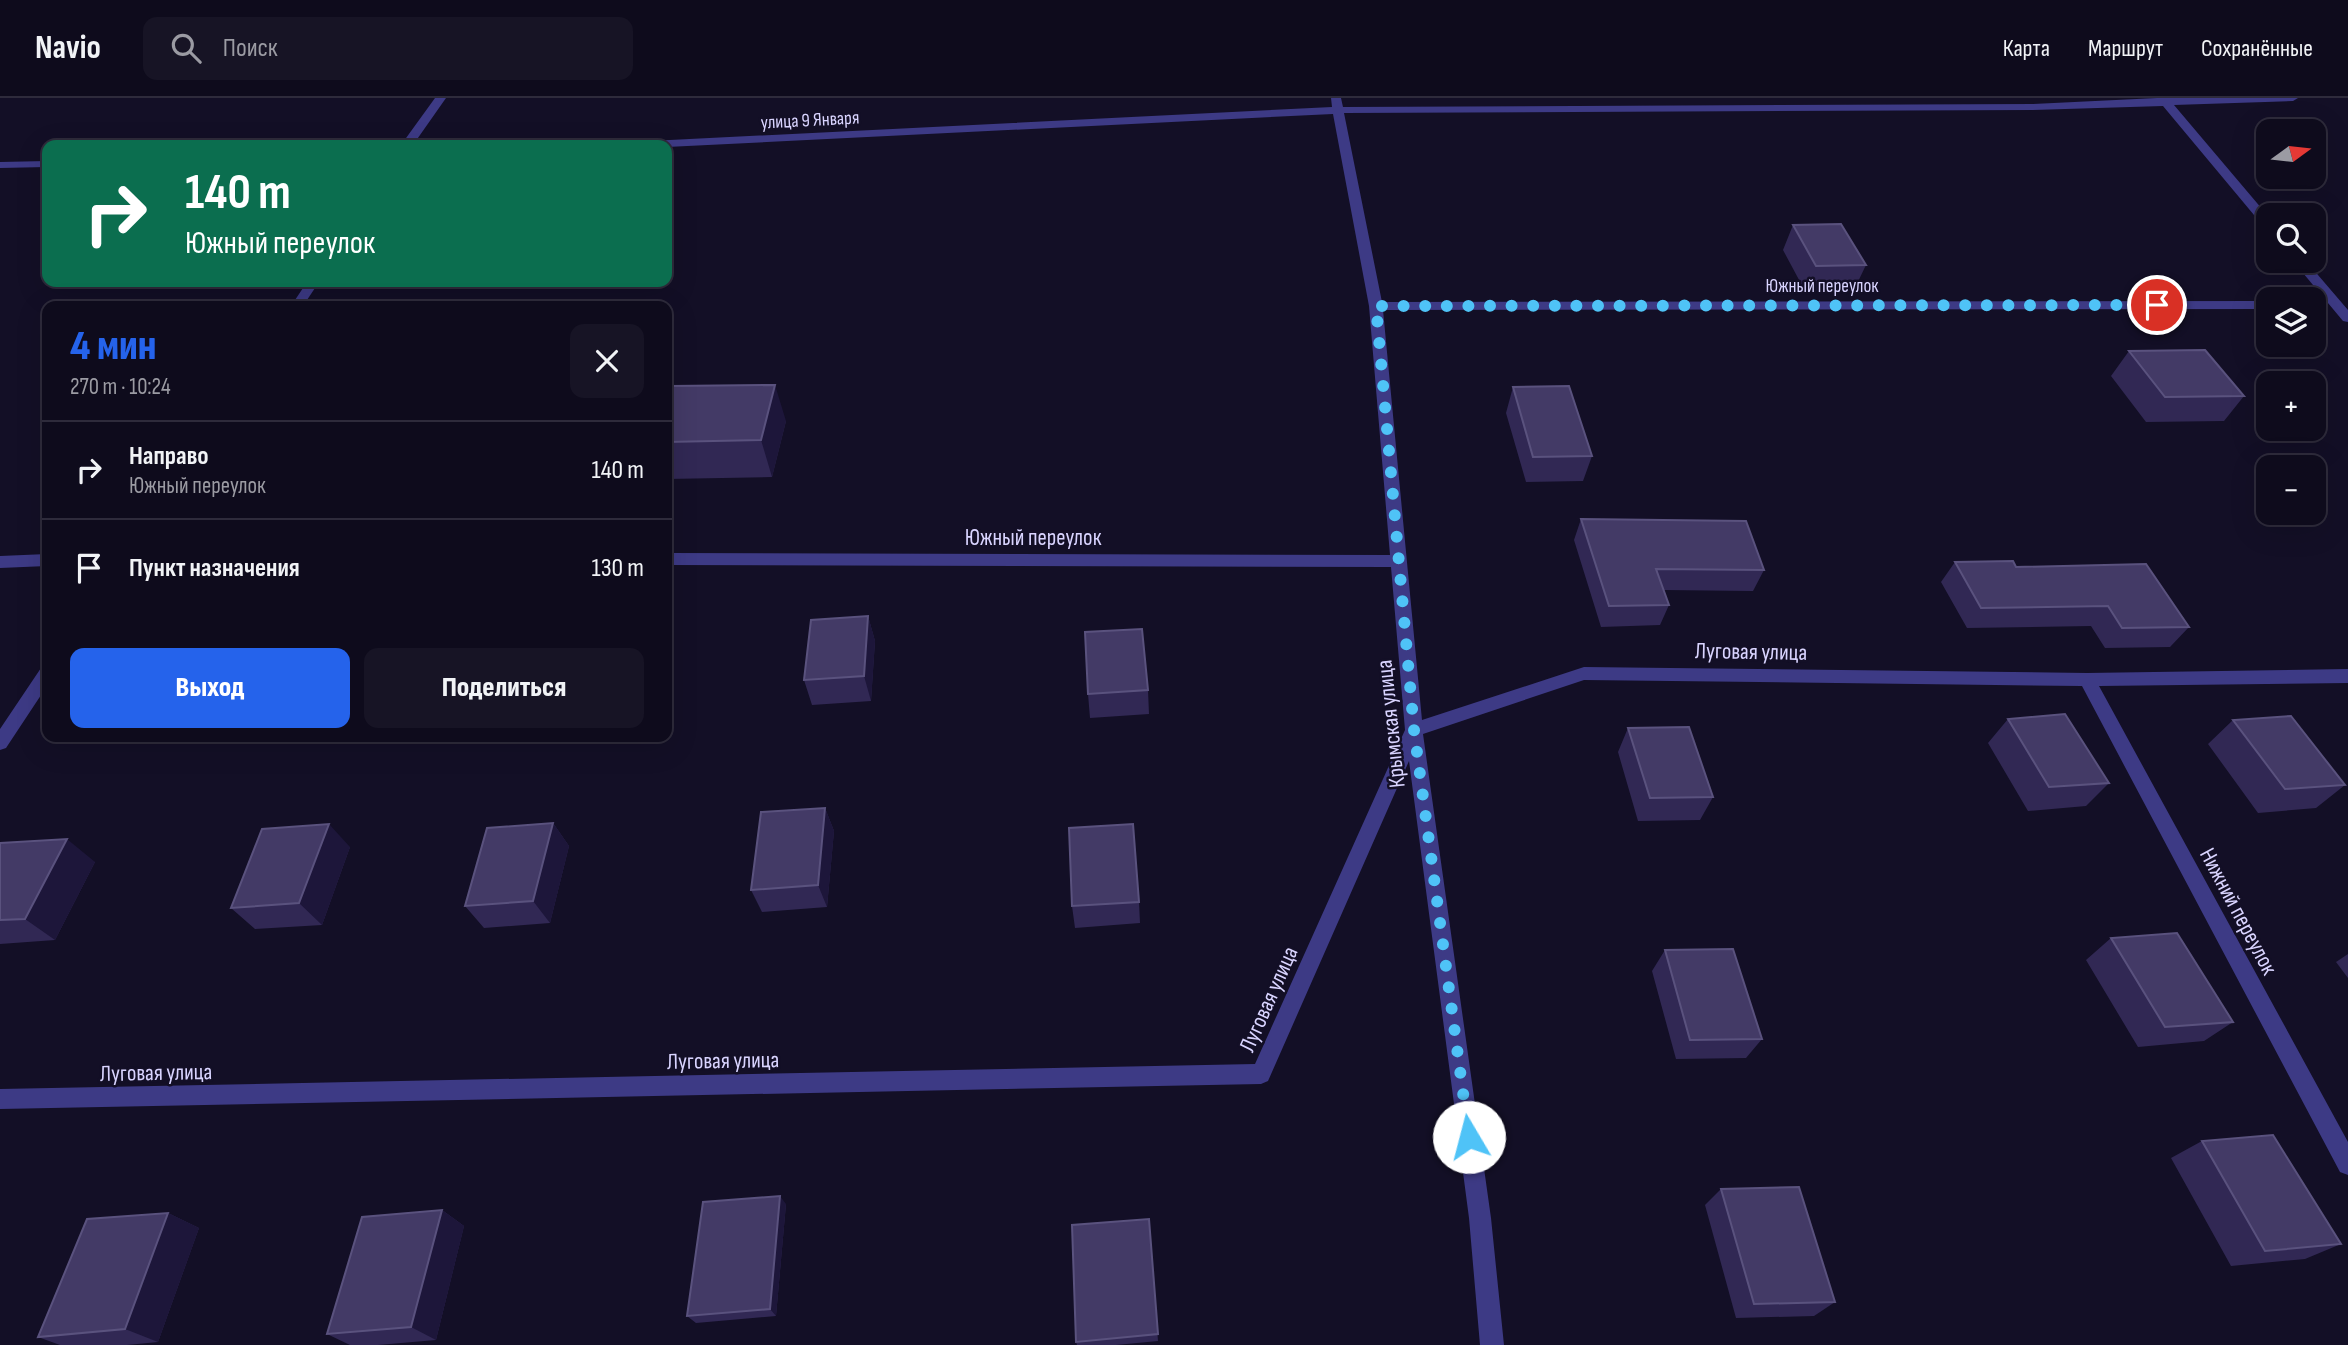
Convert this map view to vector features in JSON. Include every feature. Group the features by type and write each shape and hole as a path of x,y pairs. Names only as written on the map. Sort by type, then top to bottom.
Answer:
{"street":[{"path":"411,140 441,98"},
{"name":"улица 9 Января","path":"672,143 1338,104 2033,107 2165,100 2293,98"},
{"path":"2165,100 2256,210"},
{"name":"Крымская улица","path":"1338,104 1376,306 1414,730 1480,1218 1492,1345"},
{"path":"0,165 42,164"},
{"path":"2311,273 2342,305 2348,318"},
{"name":"Южный переулок","path":"1376,306 2256,305"},
{"name":"Южный переулок","path":"672,559 1398,561"},
{"path":"0,562 42,560"},
{"name":"Луговая улица","path":"0,1099 1261,1074 1414,730 1584,673 2087,680 2348,676"},
{"path":"0,743 42,680"},
{"name":"Нижний переулок","path":"2087,680 2348,1164"}],"building":[{"path":"1841,224 1866,265 1816,266 1793,225"},
{"path":"2205,350 2244,396 2165,397 2129,351"},
{"path":"775,385 761,440 672,442 672,386"},
{"path":"1569,386 1592,456 1533,457 1513,387"},
{"path":"1581,519 1746,521 1764,570 1656,569 1669,605 1609,606"},
{"path":"2013,561 2016,567 2146,564 2189,627 2122,628 2108,606 1981,608 1955,562"},
{"path":"868,616 864,676 804,680 811,620"},
{"path":"1142,629 1148,690 1088,694 1085,632"},
{"path":"2065,714 2109,783 2049,787 2008,719"},
{"path":"2291,716 2345,785 2285,789 2233,720"},
{"path":"1689,727 1713,797 1650,798 1628,728"},
{"path":"825,808 818,885 751,890 761,812"},
{"path":"553,823 533,901 465,906 487,828"},
{"path":"329,824 299,903 231,908 262,829"},
{"path":"1133,824 1139,902 1072,906 1069,828"},
{"path":"67,839 25,919 0,920 0,843"},
{"path":"2177,933 2233,1022 2165,1027 2111,938"},
{"path":"1733,949 1762,1039 1690,1040 1665,950"},
{"path":"2273,1135 2341,1244 2265,1251 2202,1141"},
{"path":"1799,1187 1835,1302 1754,1304 1721,1189"},
{"path":"780,1196 770,1309 687,1316 703,1202"},
{"path":"442,1210 411,1327 327,1334 362,1217"},
{"path":"168,1213 125,1329 38,1337 87,1219"},
{"path":"1149,1219 1158,1334 1076,1342 1072,1225"}],"route":[{"path":"1469,1137 1414,730 1376,306 2157,305"}]}
